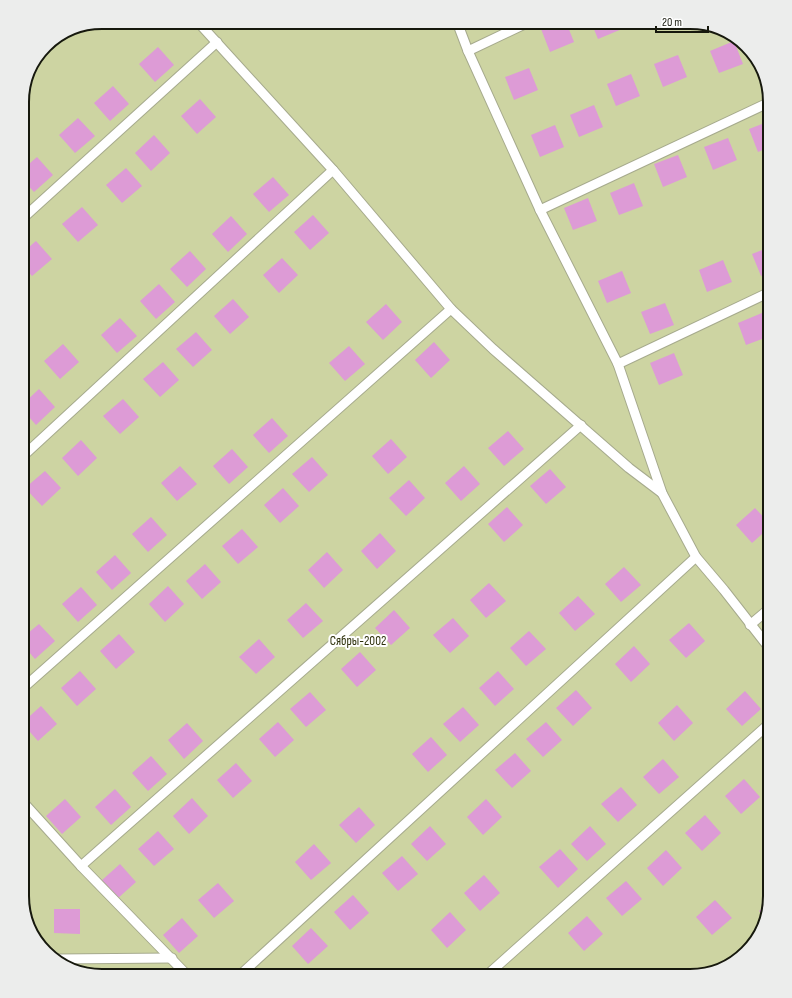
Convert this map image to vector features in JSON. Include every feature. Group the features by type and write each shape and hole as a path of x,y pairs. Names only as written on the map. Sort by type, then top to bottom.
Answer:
{"lane":[{"path":"205,29 333,170 451,309 494,349 630,468 662,493"},
{"path":"460,29 468,51 540,210 618,364 662,493 696,558 724,590 763,641"},
{"path":"468,51 514,29"},
{"path":"29,213 217,42"},
{"path":"540,210 763,105"},
{"path":"29,451 333,170"},
{"path":"618,364 763,295"},
{"path":"29,683 451,309"},
{"path":"81,866 582,425"},
{"path":"247,969 696,558"},
{"path":"750,625 763,614"},
{"path":"494,969 763,730"},
{"path":"29,808 81,866 182,969"},
{"path":"68,960 172,958"}],"green space":[{"name":"Сябры-2002","path":"694,29 704,30 726,39 742,50 751,62 759,79 763,102 763,896 759,919 751,936 738,951 730,957 713,965 690,969 102,969 83,966 62,957 47,944 41,936 30,910 29,896 29,98 33,79 39,66 50,50 74,35 88,30"}],"building":[{"path":"541,29 569,29 574,42 550,52"},
{"path":"594,29 622,29 598,39"},
{"path":"731,42 736,45 743,64 719,73 710,51"},
{"path":"158,47 174,65 155,82 139,64"},
{"path":"678,55 687,77 663,87 654,64"},
{"path":"529,68 538,90 514,100 505,77"},
{"path":"631,74 640,96 616,106 607,84"},
{"path":"113,86 129,104 110,121 94,103"},
{"path":"200,99 216,117 197,134 181,116"},
{"path":"594,105 603,127 579,137 570,115"},
{"path":"78,118 95,136 75,153 59,135"},
{"path":"763,124 763,150 758,152 749,129"},
{"path":"555,125 564,147 540,157 531,135"},
{"path":"154,135 170,153 151,171 135,153"},
{"path":"728,138 737,160 713,170 704,147"},
{"path":"678,155 687,177 663,187 654,164"},
{"path":"37,157 53,175 34,192 29,187 29,164"},
{"path":"126,168 142,186 122,203 106,185"},
{"path":"273,177 289,195 269,212 253,194"},
{"path":"634,183 643,206 619,215 610,193"},
{"path":"588,198 597,221 573,230 564,208"},
{"path":"82,207 98,225 78,242 62,224"},
{"path":"313,215 329,233 310,250 294,232"},
{"path":"231,216 247,234 228,252 212,234"},
{"path":"36,241 52,259 32,276 29,273 29,247"},
{"path":"763,250 763,275 761,276 752,254"},
{"path":"190,251 206,269 187,287 170,269"},
{"path":"282,258 298,275 279,293 263,275"},
{"path":"723,260 732,282 707,292 699,270"},
{"path":"622,271 631,293 607,303 598,281"},
{"path":"159,284 175,302 156,319 140,301"},
{"path":"233,299 249,317 230,334 214,316"},
{"path":"665,303 674,325 650,334 641,312"},
{"path":"386,304 402,322 383,340 366,322"},
{"path":"762,313 763,339 746,345 738,323"},
{"path":"120,318 137,336 117,353 101,335"},
{"path":"196,332 212,350 193,367 176,349"},
{"path":"434,342 450,360 431,378 415,360"},
{"path":"63,344 79,362 60,379 44,361"},
{"path":"349,346 365,364 345,381 329,363"},
{"path":"674,353 683,375 659,385 650,363"},
{"path":"163,362 179,380 160,397 143,379"},
{"path":"39,389 55,407 36,425 29,417 29,398"},
{"path":"123,399 139,417 120,434 103,416"},
{"path":"272,418 288,436 269,453 253,435"},
{"path":"508,431 524,449 504,466 488,448"},
{"path":"391,439 407,457 388,474 372,456"},
{"path":"81,440 97,458 78,476 62,458"},
{"path":"232,449 248,467 229,484 213,466"},
{"path":"312,457 328,475 309,492 292,474"},
{"path":"180,466 197,484 177,501 161,483"},
{"path":"464,466 480,484 461,501 445,483"},
{"path":"550,469 566,487 546,504 530,486"},
{"path":"45,471 61,488 42,506 29,492 29,485"},
{"path":"409,480 425,498 406,516 389,498"},
{"path":"283,488 299,506 280,523 264,505"},
{"path":"507,507 523,525 504,542 488,524"},
{"path":"755,508 763,517 763,533 752,543 736,525"},
{"path":"151,517 167,535 148,552 132,534"},
{"path":"242,529 258,547 238,564 222,546"},
{"path":"380,533 396,551 377,569 361,551"},
{"path":"327,552 343,570 324,588 308,570"},
{"path":"115,555 131,573 112,590 96,572"},
{"path":"205,564 221,582 202,599 186,581"},
{"path":"624,567 641,585 621,602 605,584"},
{"path":"489,583 506,601 486,618 470,600"},
{"path":"168,586 184,604 165,622 149,604"},
{"path":"81,587 97,605 78,622 62,604"},
{"path":"578,596 595,614 575,631 559,613"},
{"path":"306,603 323,621 303,638 287,620"},
{"path":"394,610 410,628 391,645 375,628"},
{"path":"453,618 469,636 450,653 433,635"},
{"path":"689,623 705,641 686,658 669,640"},
{"path":"39,624 55,641 35,659 29,652 29,632"},
{"path":"529,631 546,649 526,666 510,648"},
{"path":"119,634 135,652 116,669 100,651"},
{"path":"259,639 275,657 256,674 239,657"},
{"path":"634,646 650,664 631,682 615,664"},
{"path":"360,652 376,670 357,687 341,669"},
{"path":"80,671 96,689 77,706 61,688"},
{"path":"498,671 514,689 495,706 479,688"},
{"path":"576,690 592,708 573,726 556,708"},
{"path":"745,691 761,709 742,726 726,709"},
{"path":"310,692 326,710 306,727 290,709"},
{"path":"677,705 693,723 674,741 658,723"},
{"path":"41,706 57,724 38,741 29,731 29,717"},
{"path":"463,707 479,725 460,742 443,724"},
{"path":"278,722 294,740 275,757 259,739"},
{"path":"546,722 562,740 543,757 526,739"},
{"path":"187,723 203,741 184,759 168,740"},
{"path":"431,737 447,755 428,772 412,754"},
{"path":"515,753 531,771 512,788 495,770"},
{"path":"151,756 167,774 148,791 132,773"},
{"path":"663,759 679,777 659,794 643,777"},
{"path":"236,763 252,781 233,798 217,780"},
{"path":"744,779 760,797 741,814 725,796"},
{"path":"621,787 637,805 618,822 601,804"},
{"path":"115,789 131,807 111,825 95,807"},
{"path":"192,798 208,816 189,834 173,816"},
{"path":"65,799 81,817 62,834 46,816"},
{"path":"486,799 502,817 483,835 467,817"},
{"path":"359,807 375,825 356,843 339,825"},
{"path":"705,815 721,833 702,851 685,833"},
{"path":"430,826 446,844 427,861 411,844"},
{"path":"590,826 606,844 587,861 571,844"},
{"path":"158,831 174,849 154,866 138,849"},
{"path":"314,844 331,863 311,880 295,862"},
{"path":"560,849 578,869 558,888 539,867"},
{"path":"666,850 682,868 663,886 647,868"},
{"path":"402,856 418,874 398,891 382,873"},
{"path":"120,864 136,882 117,899 101,881"},
{"path":"484,875 500,893 480,911 464,893"},
{"path":"626,881 642,899 622,916 606,898"},
{"path":"218,883 234,901 214,918 198,900"},
{"path":"353,895 369,913 350,930 334,912"},
{"path":"715,900 732,918 712,935 696,917"},
{"path":"54,909 80,909 80,934 54,933"},
{"path":"450,912 466,930 447,948 431,930"},
{"path":"587,916 603,934 584,951 568,933"},
{"path":"182,918 198,936 179,953 163,935"},
{"path":"311,928 328,946 308,964 292,946"}]}
